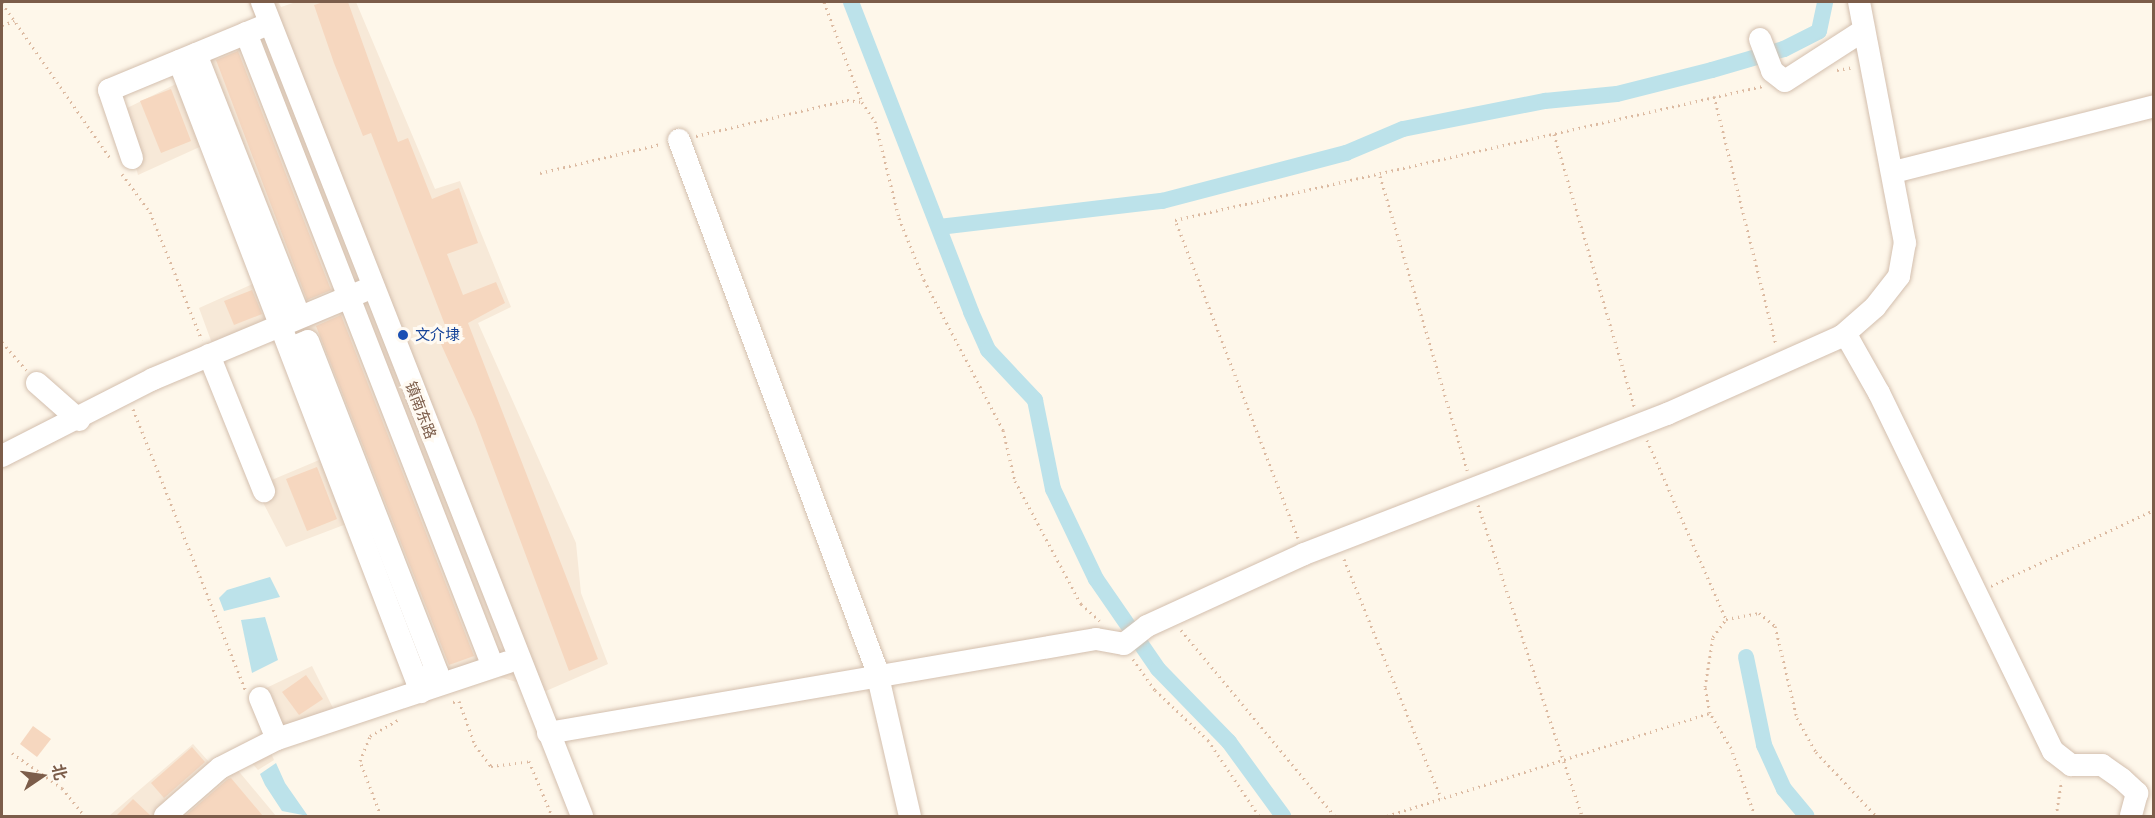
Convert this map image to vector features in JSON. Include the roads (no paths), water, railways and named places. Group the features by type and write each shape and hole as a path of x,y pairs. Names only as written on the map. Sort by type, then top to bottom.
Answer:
{"street":[{"name":"镇南东路","path":"262,2 518,659 582,816"},
{"path":"548,733 1096,639 1124,644 1147,626 1304,554 1337,543 1781,366 1842,336 1875,307 1899,276 1905,243 1894,172 1859,2"},
{"path":"132,158 109,90 271,24"},
{"path":"1760,39 1779,76 1864,30"},
{"path":"246,33 493,668"},
{"path":"188,57 290,320 291,348 310,370 408,627 419,686"},
{"path":"1894,172 2154,106"},
{"path":"679,140 878,675 910,816"},
{"path":"2,456 79,420 127,393 209,355 373,287"},
{"path":"1842,336 1850,340 1879,393 1979,592 2053,752 2064,762 2102,765 2122,779 2138,793 2131,816"},
{"path":"209,355 264,491"},
{"path":"37,383 79,420"},
{"path":"165,816 220,768 278,739 419,686 493,668 518,659"},
{"path":"260,698 278,739"}],"water":[{"path":"270,577 280,597 224,611 219,598 227,590"},
{"path":"265,617 278,660 252,673 241,620"},
{"path":"276,763 285,783 308,816 282,811 265,785 260,774"}],"waterway":[{"path":"851,2 971,312 988,350 1035,400 1053,489 1096,579 1158,669 1229,742 1283,816"},
{"path":"939,227 1162,201 1346,153 1403,129 1545,101 1617,94 1712,70 1784,49 1819,31 1825,2"},
{"path":"1746,657 1764,745 1784,789 1807,816"}],"place":[{"name":"文介埭","path":"403,335"}]}
